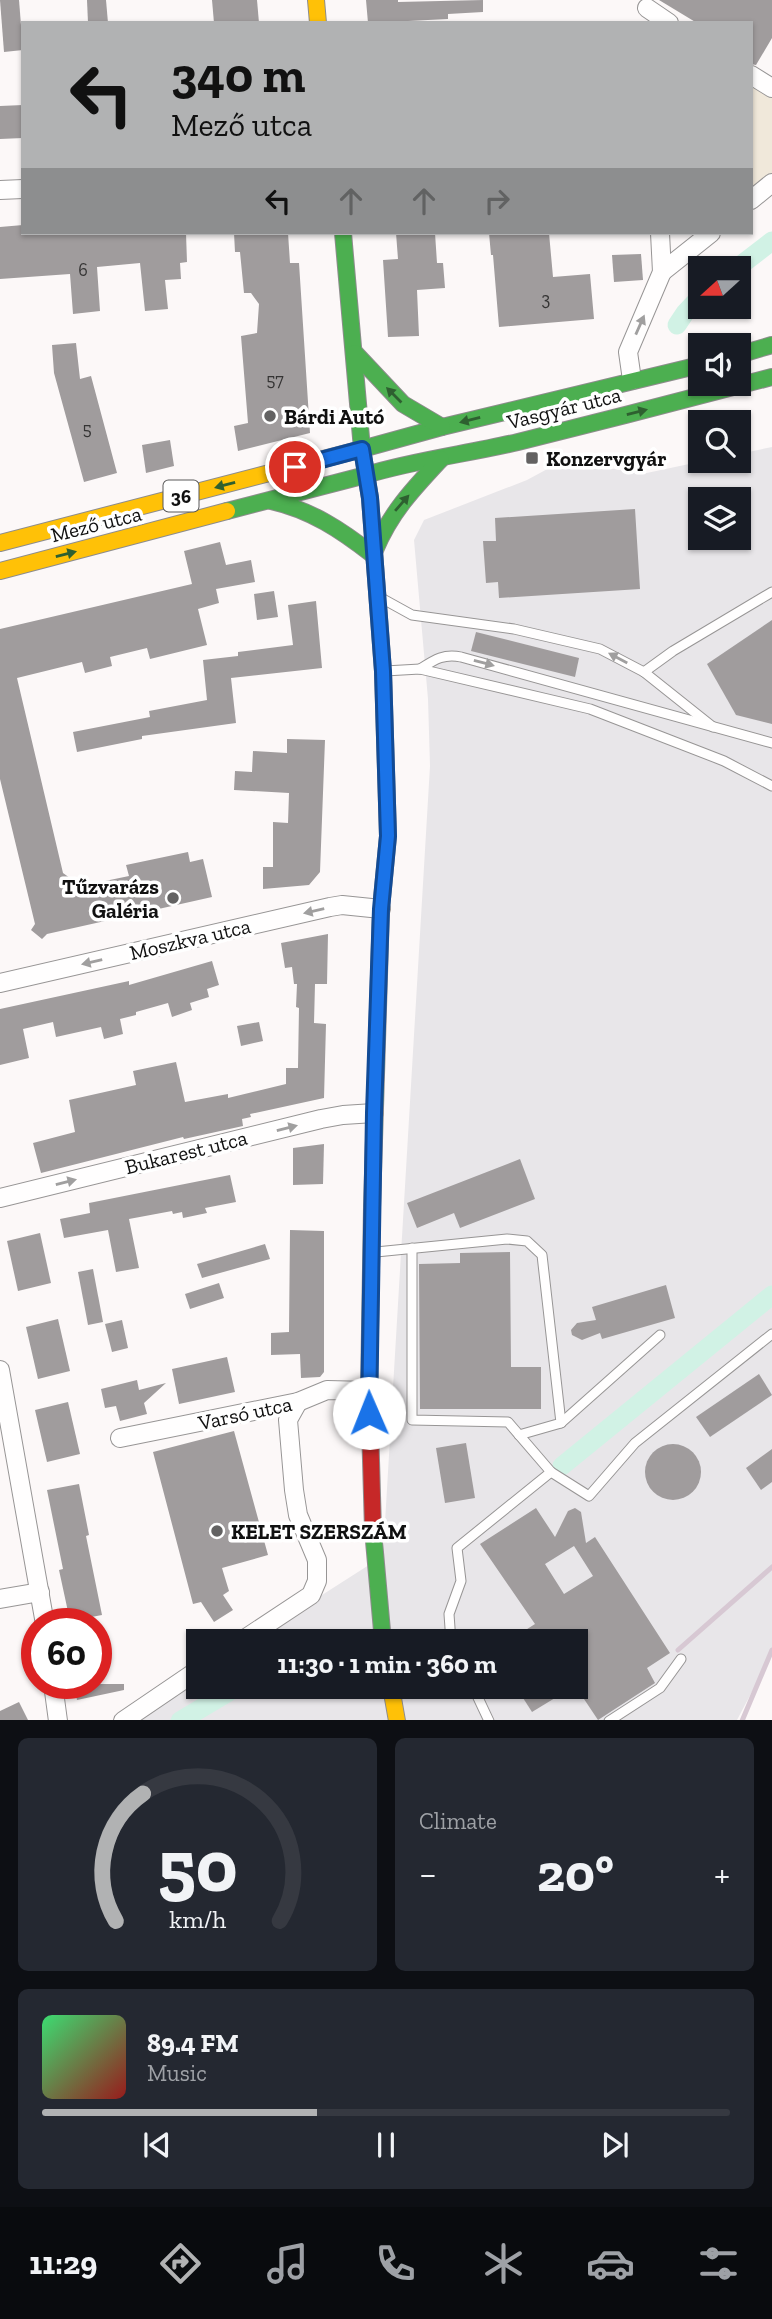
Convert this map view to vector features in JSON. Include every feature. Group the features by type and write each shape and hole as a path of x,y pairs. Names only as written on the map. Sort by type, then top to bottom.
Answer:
{"main road":[{"path":"316,0 318,21"},
{"path":"343,235 362,449 370,498 383,671 388,836 381,909 374,1113 369,1391 373,1544 382,1629"},
{"path":"751,351 772,345"},
{"path":"355,353 403,404 442,427"},
{"name":"Vasgyár utca","path":"362,449 688,368"},
{"name":"Vasgyár utca","path":"366,475 398,465 442,459 772,377"},
{"name":"Mező utca","path":"0,543 362,449"},
{"path":"373,555 384,528 400,503 442,459"},
{"name":"Mező utca","path":"0,570 366,475"},
{"name":"36","path":"270,501 322,517 373,555"},
{"path":"393,1699 397,1720"}],"street":[{"path":"647,10 666,21"},
{"path":"753,76 772,88"},
{"path":"753,198 772,183"},
{"path":"0,190 21,189"},
{"path":"632,380 628,352 662,272 660,235"},
{"path":"662,272 708,235"},
{"name":"Moszkva utca","path":"0,983 330,907 342,905 381,909"},
{"name":"Bukarest utca","path":"0,1198 321,1119 374,1113"},
{"path":"0,1370 42,1608"},
{"name":"Varsó utca","path":"120,1438 298,1402 327,1390 369,1391"},
{"path":"260,1629 311,1595 317,1581 317,1560 298,1515 294,1490 288,1420 298,1402"},
{"path":"0,1599 40,1592"},
{"path":"123,1720 186,1678"},
{"path":"55,1699 58,1720"}],"lane":[{"path":"644,672 673,651 772,592"},
{"path":"377,595 412,615 514,629 600,649 644,672 713,727"},
{"path":"420,669 441,656 461,657 772,743"},
{"path":"383,671 420,669 590,709 724,761 772,786"},
{"path":"371,1252 507,1239 527,1241 542,1255 561,1423"},
{"path":"412,1248 412,1420 508,1422 551,1472 589,1496 635,1443 772,1334"},
{"path":"519,1435 561,1423 660,1335"},
{"path":"450,1629 449,1614 461,1581 457,1548 551,1472"},
{"path":"610,1720 660,1688 681,1659"},
{"path":"478,1699 489,1720"}],"shaded area":[{"path":"753,76 772,88 772,183 753,198"},
{"path":"772,447 772,1654 737,1720 128,1720 186,1683 186,1699 588,1699 588,1629 269,1629 383,1556 430,766 428,699 414,540 424,520 527,480 564,460 642,474 688,464 688,473 751,473 751,451"}],"building":[{"path":"0,0 19,0 21,50 4,52"},
{"path":"87,0 106,0 108,21 88,21"},
{"path":"212,0 257,0 259,21 214,21"},
{"path":"366,0 483,0 483,12 448,14 448,19 368,21"},
{"path":"659,0 772,0 772,38 756,65 753,64 753,21 694,21"},
{"path":"21,105 21,138 0,139 0,106"},
{"path":"21,225 21,235 186,235 187,262 180,263 181,279 165,280 168,309 145,311 140,263 97,267 100,311 73,314 70,274 0,279 0,227"},
{"path":"234,235 288,235 290,263 299,263 310,433 238,451 234,426 248,423 241,336 257,333 259,304 251,293 244,293 240,252 235,252"},
{"path":"396,235 435,235 437,263 443,263 445,288 417,290 419,336 388,337 383,260 398,259"},
{"path":"489,235 549,235 553,277 590,274 594,319 499,327"},
{"path":"641,254 643,280 614,282 612,255"},
{"path":"76,343 80,379 91,376 117,473 84,482 54,373 52,345"},
{"path":"170,440 174,466 146,473 142,445"},
{"path":"635,509 640,589 499,598 498,582 486,583 483,541 496,541 495,518"},
{"path":"220,542 226,565 251,560 255,582 216,589 219,603 198,609 207,645 150,659 147,648 110,657 112,666 85,673 82,662 17,678 63,873 81,886 129,876 126,865 188,852 190,862 203,859 212,897 47,934 42,939 31,930 35,924 0,779 0,629 192,584 184,551"},
{"path":"274,591 278,617 257,620 254,594"},
{"path":"316,601 322,668 231,678 236,723 142,736 142,739 77,752 73,732 150,717 149,711 207,700 203,660 238,656 238,652 293,645 288,605"},
{"path":"772,620 772,724 736,715 707,664"},
{"path":"476,632 579,658 575,677 471,651"},
{"path":"287,739 325,740 320,872 309,885 263,889 263,867 273,867 273,822 288,823 289,793 234,790 235,771 252,772 253,751 287,753"},
{"path":"328,934 327,984 315,984 314,1023 326,1024 324,1098 250,1114 251,1117 242,1119 243,1126 184,1139 183,1137 41,1173 33,1143 75,1132 69,1100 136,1085 133,1071 176,1062 185,1102 228,1094 228,1098 286,1084 286,1068 298,1068 299,1008 296,1007 297,984 294,984 292,967 285,968 281,943"},
{"path":"212,961 219,985 207,989 209,997 190,1003 192,1010 172,1017 168,1003 136,1012 136,1015 120,1019 123,1034 104,1039 101,1027 56,1037 53,1022 23,1029 29,1058 0,1065 0,1009 129,981 129,985"},
{"path":"259,1022 263,1041 241,1046 237,1026"},
{"path":"324,1144 323,1184 293,1185 293,1148"},
{"path":"520,1159 535,1199 460,1228 454,1213 417,1228 407,1203"},
{"path":"230,1175 236,1202 205,1208 207,1213 183,1218 182,1212 173,1214 172,1211 129,1219 139,1268 116,1272 108,1230 64,1238 60,1219 90,1213 89,1203"},
{"path":"290,1230 324,1231 324,1372 320,1377 301,1378 300,1354 271,1355 271,1333 289,1332"},
{"path":"40,1233 51,1283 18,1291 7,1241"},
{"path":"265,1244 270,1259 202,1278 197,1264"},
{"path":"510,1252 511,1367 541,1367 541,1409 420,1409 419,1264 460,1263 460,1253"},
{"path":"93,1269 103,1322 88,1325 78,1272"},
{"path":"219,1283 224,1298 190,1309 185,1294"},
{"path":"666,1285 675,1318 602,1339 600,1333 582,1340 572,1335 571,1330 577,1323 596,1320 592,1307"},
{"path":"58,1319 70,1371 38,1379 26,1327"},
{"path":"122,1320 128,1348 112,1352 105,1324"},
{"path":"227,1357 235,1392 179,1404 172,1369"},
{"path":"759,1374 772,1395 710,1437 696,1417"},
{"path":"137,1380 139,1390 166,1383 144,1403 147,1414 120,1421 116,1406 105,1408 101,1389"},
{"path":"68,1402 80,1454 47,1462 35,1410"},
{"name":"KELET SZERSZÁM","path":"234,1431 268,1555 222,1568 229,1591 223,1595 233,1610 214,1622 201,1602 193,1604 153,1452"},
{"path":"466,1443 475,1498 445,1503 436,1448"},
{"path":"673,1444 684,1446 693,1452 699,1461 699,1483 693,1492 684,1498 673,1500 662,1498 653,1492 647,1483 645,1472 647,1461 653,1452 662,1446"},
{"path":"772,1449 772,1482 761,1490 746,1468"},
{"path":"79,1484 101,1608 67,1608 59,1570 63,1569 47,1490"},
{"path":"536,1508 555,1537 568,1511 575,1508 581,1512 586,1543 595,1537 670,1653 647,1668 655,1683 598,1720 584,1699 588,1699 588,1629 527,1629 535,1624 480,1544","holes":["574,1546 593,1576 564,1594 545,1564"]},
{"path":"112,1684 124,1684 124,1690 112,1693"},
{"path":"524,1699 553,1699 532,1712"},
{"path":"19,1702 28,1720 0,1720 0,1711"}],"waterway":[{"path":"751,257 772,241"},
{"path":"677,325 688,310"},
{"path":"562,1466 772,1295"},
{"path":"182,1720 217,1699"}],"railway":[{"path":"678,1650 772,1567"},
{"path":"742,1720 772,1650"}],"traffic: fast":[{"path":"343,235 362,449 688,368"},
{"path":"751,351 772,345"},
{"path":"355,353 403,404 442,427"},
{"path":"366,475 518,442 772,377"},
{"path":"308,463 362,449 370,498 383,671 388,836 381,909 372,1207"},
{"path":"375,550 396,512 441,459"},
{"path":"227,511 366,475"},
{"path":"271,501 325,522 373,555"},
{"path":"373,1530 382,1629"}],"traffic: slow":[{"path":"316,0 318,21"},
{"path":"0,543 308,463"},
{"path":"0,571 227,511"},
{"path":"393,1699 397,1720"}],"traffic: jam":[{"path":"372,1207 369,1391 373,1530"}],"place":[{"name":"Bárdi Autó","path":"270,416"},
{"name":"Konzervgyár","path":"532,458"},
{"name":"Tűzvarázs Galéria","path":"173,898"},
{"name":"KELET SZERSZÁM","path":"217,1531"}],"route":[{"path":"295,467 362,449 370,498 386,725 388,836 381,909 374,1113 369,1413"}]}
